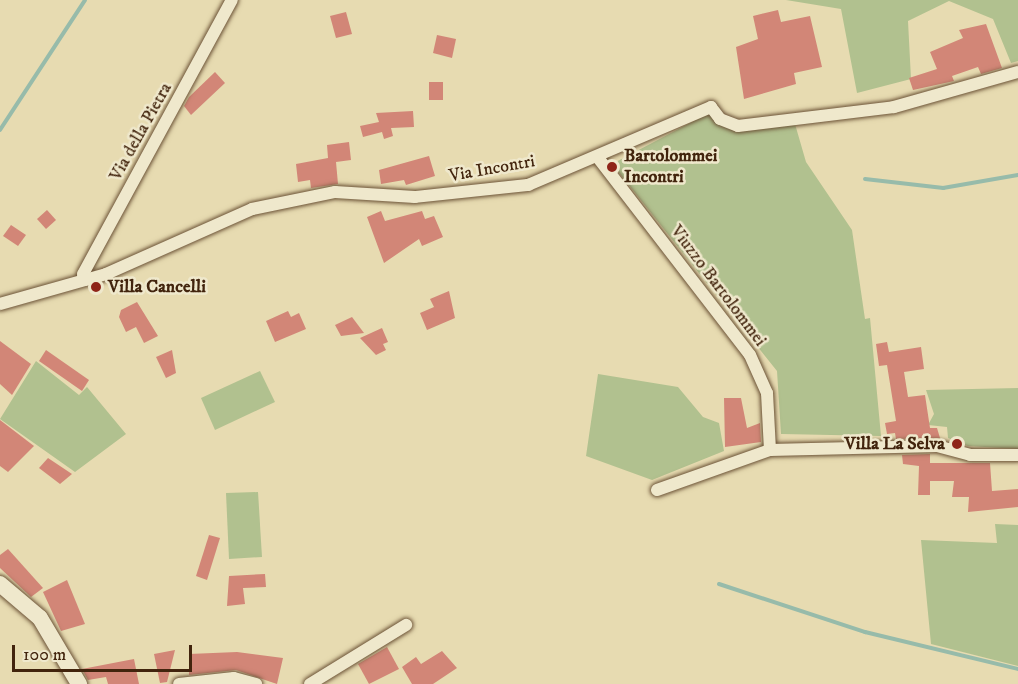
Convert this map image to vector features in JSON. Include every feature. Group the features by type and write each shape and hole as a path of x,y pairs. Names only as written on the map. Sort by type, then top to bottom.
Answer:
{"street":[{"name":"Via della Pietra","path":"85,280 82,274 232,0"},
{"name":"Via Incontri","path":"0,304 85,280 252,209 335,192 474,194 528,185 599,159 711,107 720,119 738,126 894,106 1018,72"},
{"name":"Viuzzo Bartolommei","path":"599,159 750,355 767,393 770,450"},
{"path":"657,490 770,450 937,446 970,456 1018,455"},
{"path":"0,584 40,618 79,684"},
{"path":"310,684 406,625"},
{"path":"179,684 234,678 256,684"}],"green space":[{"path":"786,0 1018,0 1018,61 1011,63 993,19 949,1 908,21 911,79 857,93 841,9"},
{"path":"709,113 736,132 795,124 806,162 852,230 865,319 870,318 881,436 781,434 777,371 612,164"},
{"path":"36,361 79,395 87,387 126,434 75,472 0,419"},
{"path":"260,371 275,402 215,430 201,398"},
{"path":"598,374 678,387 703,417 719,423 724,451 652,480 586,456"},
{"path":"1018,388 1018,449 968,446 948,438 947,427 928,425 934,414 926,390"},
{"path":"258,492 262,557 229,559 226,493"},
{"path":"995,524 1018,525 1018,666 931,644 921,540 997,543"}],"building":[{"path":"778,10 781,22 810,16 822,67 794,73 796,84 744,99 736,47 758,39 753,16"},
{"path":"346,12 352,34 336,38 330,16"},
{"path":"986,24 1002,68 981,74 978,67 952,76 954,81 913,90 909,78 937,69 930,52 963,38 959,30"},
{"path":"437,35 456,39 452,58 433,53"},
{"path":"215,72 225,83 191,115 184,106 189,97"},
{"path":"429,82 443,82 443,100 429,100"},
{"path":"413,111 414,127 391,128 393,136 384,139 382,132 363,137 360,126 379,122 376,113"},
{"path":"349,142 351,160 336,162 338,184 311,188 310,180 298,182 296,164 328,158 327,145"},
{"path":"429,156 435,176 406,185 404,180 381,184 379,170"},
{"path":"47,210 56,220 46,229 37,219"},
{"path":"381,211 385,221 422,211 425,219 434,216 443,237 422,246 419,239 384,263 367,217"},
{"path":"11,225 26,235 18,246 3,236"},
{"path":"449,291 455,318 427,330 420,313 434,307 430,299"},
{"path":"137,302 158,336 144,343 136,327 126,332 119,317 121,310"},
{"path":"288,311 291,317 299,313 306,329 275,342 266,321"},
{"path":"352,317 364,333 341,336 335,325"},
{"path":"382,328 388,342 383,344 386,350 376,355 360,338"},
{"path":"0,341 31,364 12,395 0,384"},
{"path":"887,342 889,352 921,347 924,369 904,372 908,397 925,395 930,428 937,428 940,438 896,439 895,433 887,434 885,423 896,421 887,365 879,366 876,344"},
{"path":"46,350 89,380 82,391 39,361"},
{"path":"172,350 176,373 166,378 156,357"},
{"path":"724,398 741,398 747,428 760,423 761,442 725,447"},
{"path":"0,420 34,446 8,472 0,466"},
{"path":"930,454 930,463 990,463 992,491 1018,489 1018,507 968,512 969,497 952,497 954,481 930,481 930,495 918,495 919,466 903,464 902,455"},
{"path":"48,458 72,474 60,484 39,468"},
{"path":"209,535 220,538 207,580 196,576"},
{"path":"8,549 43,588 31,597 0,568 0,555"},
{"path":"265,574 266,587 243,588 245,604 227,606 229,576"},
{"path":"67,580 85,624 61,631 43,592"},
{"path":"387,647 399,669 369,684 358,664"},
{"path":"175,650 167,682 160,683 154,654"},
{"path":"442,651 457,668 433,684 412,684 402,667 416,657 421,664"},
{"path":"237,652 283,658 277,684 236,670 189,675 189,654"},
{"path":"134,659 139,684 108,684 106,677 88,680 82,669"}],"waterway":[{"path":"0,130 85,0"},
{"path":"865,179 943,188 1018,175"},
{"path":"719,584 865,632 1018,669"}],"place":[{"name":"Bartolommei Incontri","path":"612,167"},
{"name":"Villa Cancelli","path":"96,287"},
{"name":"Villa La Selva","path":"957,444"}]}
